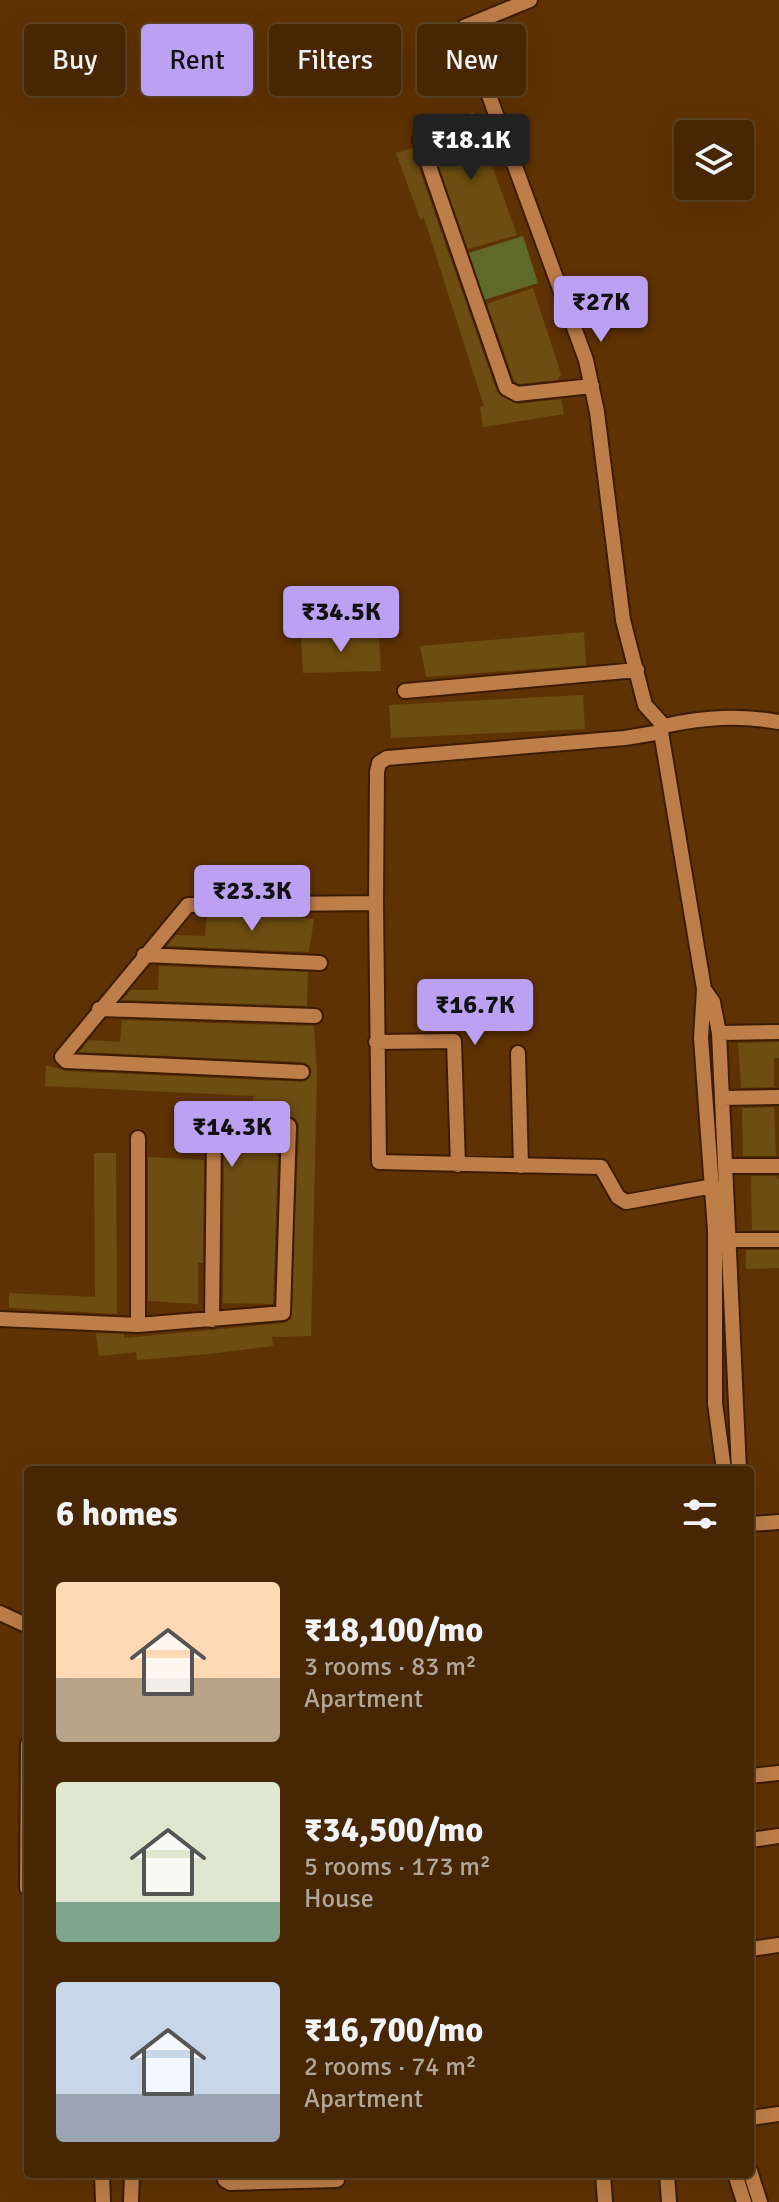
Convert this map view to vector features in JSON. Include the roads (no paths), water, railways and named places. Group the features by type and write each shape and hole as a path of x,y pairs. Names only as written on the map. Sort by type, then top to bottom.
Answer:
{"street":[{"path":"530,0 464,27 586,360 623,620 645,705 662,729 704,989 701,1038 713,1186 715,1403 723,1466"},
{"path":"420,140 506,388 517,394 592,386"},
{"path":"405,691 637,670"},
{"path":"713,1186 626,1202 618,1197 601,1167 379,1162 377,772 379,763 387,758 625,738 725,716 779,722"},
{"path":"302,1072 66,1061 62,1057 183,909 195,902 376,903"},
{"path":"144,955 320,963"},
{"path":"704,989 713,1002 719,1033 739,1466"},
{"path":"99,1009 315,1016"},
{"path":"719,1033 779,1032"},
{"path":"376,1042 454,1041 458,1165"},
{"path":"518,1053 521,1166"},
{"path":"722,1098 779,1097"},
{"path":"0,1319 138,1325 278,1316 285,1309 289,1126"},
{"path":"138,1138 138,1325"},
{"path":"212,1320 214,1138"},
{"path":"725,1166 779,1166"},
{"path":"729,1240 779,1240"},
{"path":"754,1524 779,1522"},
{"path":"0,1613 24,1624"},
{"path":"754,1776 779,1773"},
{"path":"754,1839 779,1836"},
{"path":"754,1948 779,1945"},
{"path":"754,2117 779,2114"},
{"path":"102,2178 103,2202"},
{"path":"131,2202 132,2178"},
{"path":"225,2178 230,2183 337,2180"},
{"path":"603,2178 605,2202"},
{"path":"667,2178 669,2202"},
{"path":"736,2178 744,2202"},
{"path":"752,2178 760,2202"}]}
